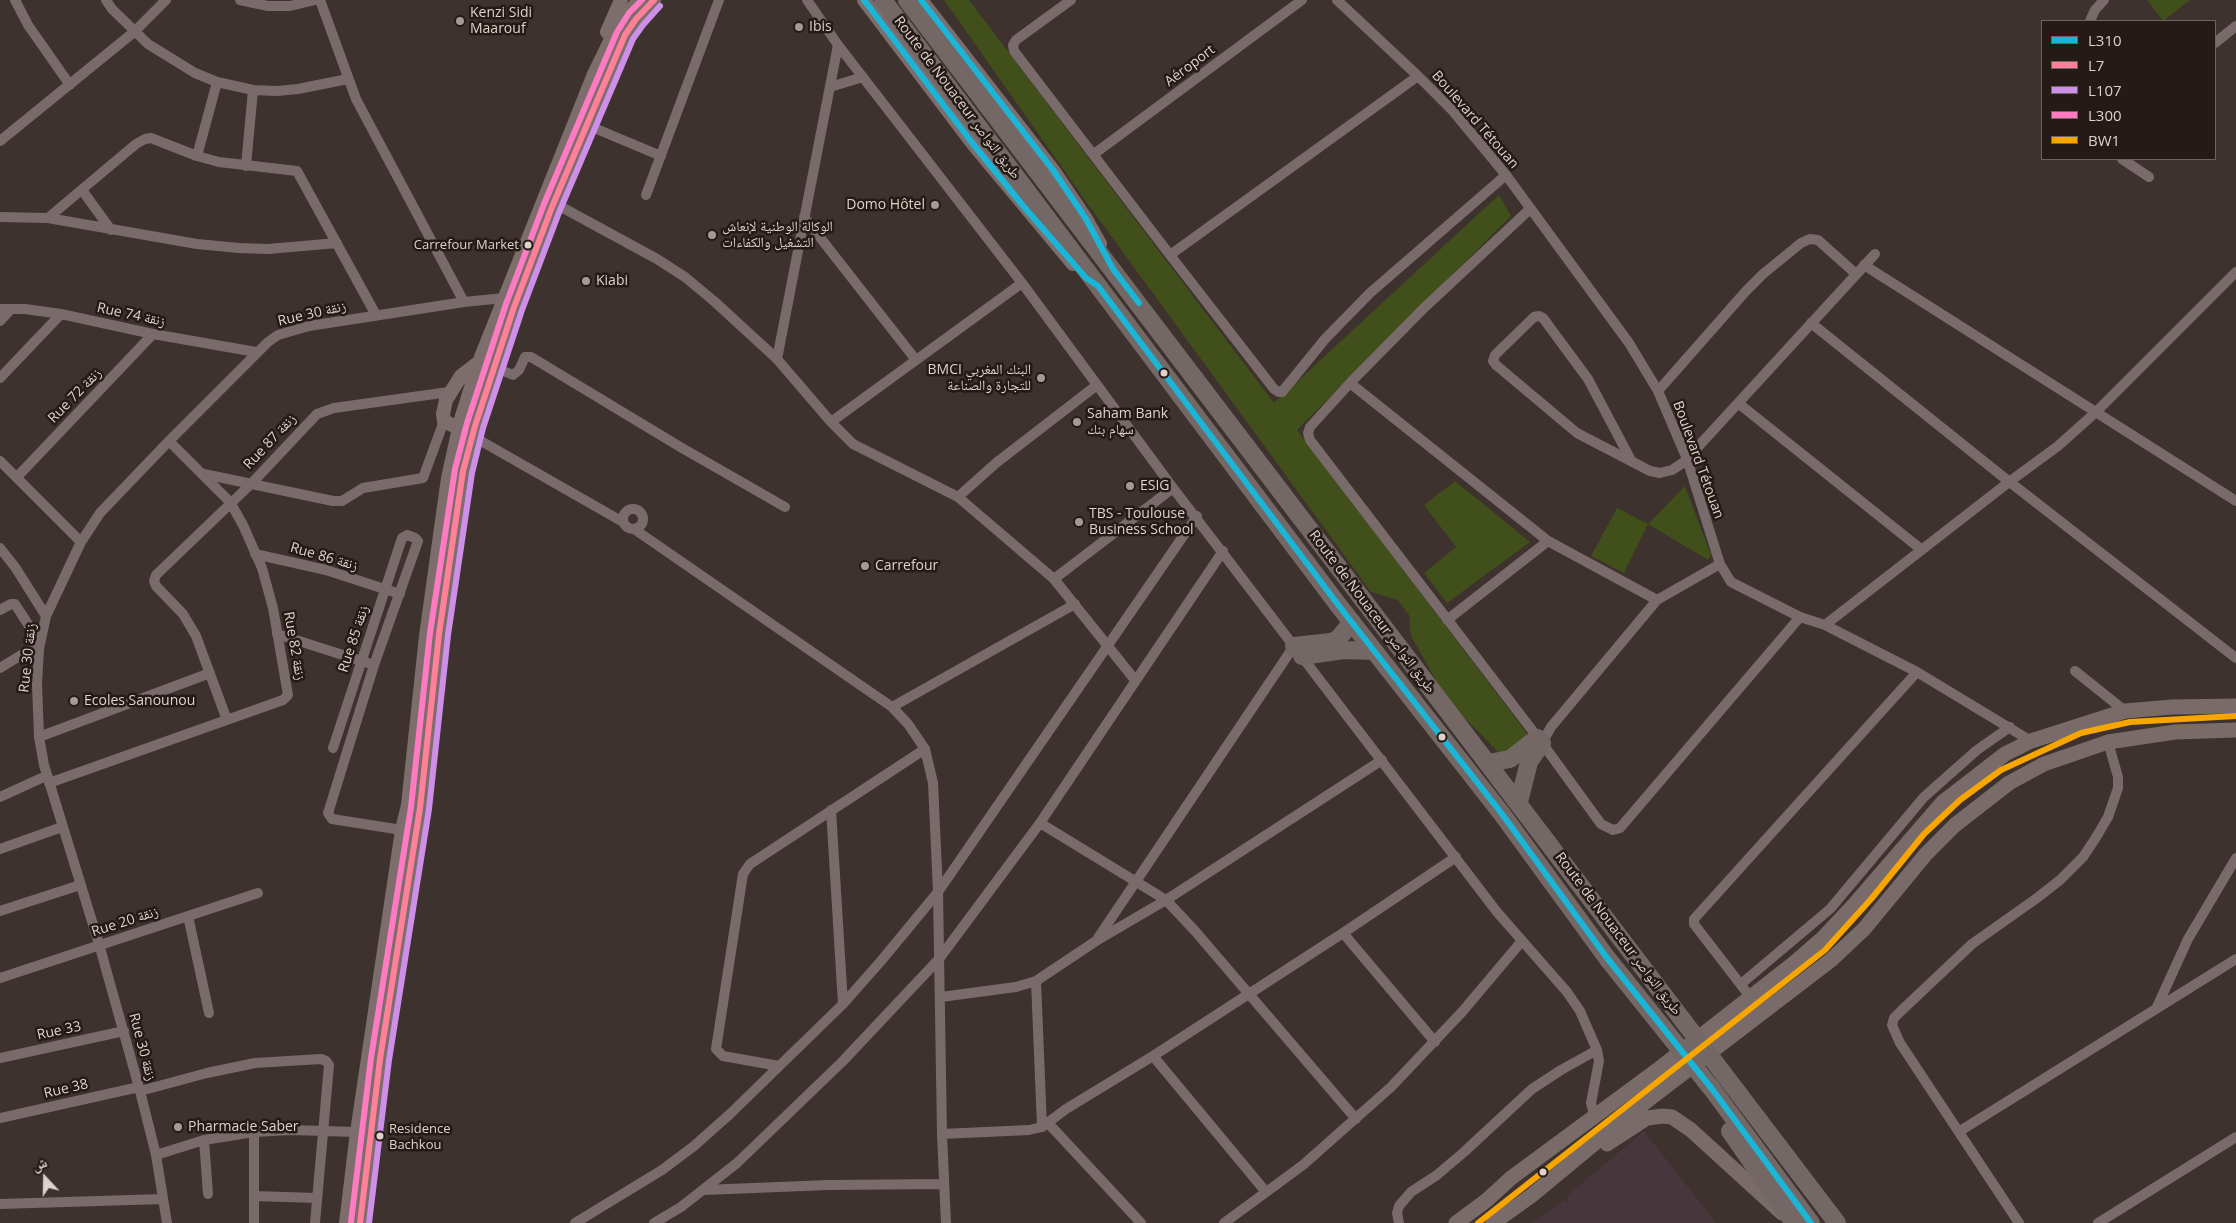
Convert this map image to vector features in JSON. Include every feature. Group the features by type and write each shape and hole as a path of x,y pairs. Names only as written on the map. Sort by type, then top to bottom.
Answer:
{"highway":[{"name":"Route de Nouaceur طريق النواصر","path":"883,0 1373,650 1502,814 1607,958 1712,1089 1811,1223"},
{"name":"Route de Nouaceur طريق النواصر","path":"907,0 1113,269 1430,690 1519,802 1624,945 1837,1223"},
{"path":"1294,652 1338,639 1352,622"},
{"path":"1294,652 1373,650"},
{"path":"1488,763 1510,759 1543,736"},
{"path":"1519,802 1529,762 1543,736"},
{"path":"1712,1089 1721,1112 1738,1144 1793,1222"}],"main road":[{"path":"604,51 607,32 621,0"},
{"path":"346,1223 357,1132 402,830 408,805 426,636 448,478 479,362 504,298 604,51 616,28 639,0"},
{"path":"360,1223 380,1059 420,808 439,634 463,471 514,307 554,203 625,35 636,19 654,0"},
{"path":"864,0 973,144 1024,207 1086,278 1098,286"},
{"path":"921,0 1053,170 1086,219 1113,269"},
{"path":"460,429 444,421 442,414 449,392 461,376 479,362"},
{"path":"1456,1223 1594,1114 1660,1068 1751,998 1822,938 1943,802 2005,754 2031,741 2125,712 2172,707 2236,706"},
{"path":"1493,1223 1531,1196 1669,1084 1831,960 1864,929 1926,854 1955,825 1982,802 2009,783 2044,764 2108,742 2175,732 2236,730"},
{"path":"1589,1149 1612,1142 1647,1118 1672,1117 1691,1130 1793,1222"}],"street":[{"path":"15,0 28,25 70,85"},
{"path":"106,0 134,32 171,60 195,74 217,82 253,90 298,89 348,79"},
{"path":"2,135 70,85 134,32 166,0"},
{"path":"240,0 268,6 290,6 315,0"},
{"path":"320,0 348,79 464,302"},
{"path":"646,195 719,0"},
{"path":"807,0 838,45 1022,283 1173,488 1197,516 1294,652 1382,760 1521,942 1548,970 1580,1011 1597,1050 1599,1061 1591,1103 1594,1114"},
{"path":"1071,0 1020,36 1014,42 1013,48 1170,255 1274,388 1282,392 1324,339 1370,293 1506,176"},
{"name":"Aéroport","path":"1094,154 1302,0"},
{"path":"2090,20 2095,10 2104,0"},
{"name":"Boulevard Tétouan","path":"1341,1 1452,110 1506,176 1628,343 1658,391 1686,459 1725,575 1739,588 1800,617 1825,626 1917,672 2031,741"},
{"path":"2216,43 2236,26"},
{"path":"777,358 838,45"},
{"path":"1170,255 1418,76"},
{"path":"830,87 863,77"},
{"path":"197,156 217,82"},
{"path":"246,166 253,90"},
{"path":"586,125 661,156"},
{"path":"48,218 136,144 145,139 151,138 197,156 246,166 300,172 376,315"},
{"path":"2124,160 2149,178"},
{"path":"2136,168 2142,160"},
{"path":"82,190 111,230"},
{"path":"554,203 656,258 685,277 777,358 831,422 853,444 958,497 1054,579 1135,680"},
{"path":"1530,209 1424,308 1350,383 1310,427 1308,433 1310,440 1447,620 1543,736 1600,824 1613,830 1620,828 1800,617"},
{"path":"0,217 48,218 197,244 239,248 268,249 337,243"},
{"path":"804,217 916,360"},
{"path":"1658,391 1751,286 1773,265 1801,243 1810,239 1818,240 1856,274"},
{"path":"1632,462 1588,379 1543,318 1539,316 1534,317 1495,355 1494,363 1577,433 1632,462 1650,471 1660,473 1672,470 1686,459 1874,254"},
{"path":"1864,265 2236,501"},
{"path":"1825,626 2058,446 2096,412 2236,272"},
{"path":"831,422 1022,283"},
{"name":"Rue 30 زنقة","path":"167,1223 156,1155 140,1089 99,944 48,779 39,737 37,684 40,646 46,616 81,542 100,513 256,352 278,335 291,330 376,315 504,298"},
{"path":"0,321 11,309"},
{"name":"Rue 74 زنقة","path":"0,310 11,309 61,314 153,334 256,352"},
{"path":"0,378 61,314"},
{"path":"1811,323 2009,482 2236,658"},
{"name":"Rue 72 زنقة","path":"17,477 153,334"},
{"path":"494,367 513,375 517,373 525,357 531,357 682,448 785,507"},
{"path":"1350,383 1548,541 1657,600"},
{"path":"958,497 996,463 1097,385"},
{"name":"Rue 87 زنقة","path":"210,673 189,623 156,586 154,580 156,575 230,502 251,484 310,420 325,410 449,392"},
{"path":"1738,402 1922,550"},
{"path":"204,474 333,501 342,501 363,488 372,485 416,480 425,475 444,421"},
{"path":"460,429 623,522 628,528 634,529 892,707 912,729 925,749 933,783 938,892 942,1134 946,1223"},
{"name":"Rue 82 زنقة","path":"0,797 48,779 284,700 288,695 267,587 256,554 243,525 230,502 169,441"},
{"path":"0,461 81,542"},
{"path":"1054,579 1173,488"},
{"path":"623,522 623,516 626,511 633,508 639,510 643,516 643,522 634,529"},
{"path":"574,1223 662,1170 688,1150 730,1114 843,1004 938,892 1197,516"},
{"name":"Rue 85 زنقة","path":"333,748 402,538 407,535 418,540 400,594"},
{"path":"1447,620 1548,541"},
{"path":"0,548 15,567 46,616"},
{"path":"654,1223 704,1190 737,1163 842,1062 939,958 1040,823 1223,551"},
{"name":"Rue 86 زنقة","path":"256,554 305,564 400,594"},
{"path":"1543,736 1657,600 1720,564"},
{"path":"400,594 374,665 328,813 332,819 402,830"},
{"path":"0,610 15,604 40,646 0,668"},
{"path":"892,707 1075,604"},
{"path":"277,634 374,665"},
{"path":"1096,941 1294,652"},
{"path":"2074,671 2125,712"},
{"path":"1751,998 1694,924 1694,918 1917,672"},
{"path":"39,737 210,673 227,720"},
{"path":"1741,984 1830,909 1924,797 1977,750 2010,727"},
{"path":"2019,1223 1897,1038 1892,1025 1894,1018 1972,944 2060,880 2082,857 2108,816 2118,788 2118,777 2108,742"},
{"path":"779,1066 723,1056 716,1049 742,878 746,869 750,864 925,749"},
{"path":"941,997 1016,987 1036,981 1096,941 1166,900 1382,760"},
{"path":"832,810 843,1004"},
{"path":"1040,823 1166,900 1195,931 1356,1119"},
{"path":"0,849 62,827"},
{"path":"942,1134 1029,1130 1045,1125 1066,1109 1153,1056 1344,933 1456,857"},
{"path":"2156,1009 2188,939 2236,858"},
{"path":"0,911 80,885"},
{"name":"Rue 20 زنقة","path":"0,978 258,893"},
{"path":"188,916 210,1014"},
{"path":"1344,933 1435,1042"},
{"path":"1224,1223 1303,1164 1356,1119 1435,1042 1521,942"},
{"path":"1960,1131 2236,959"},
{"path":"1036,981 1045,1125 1140,1223"},
{"name":"Rue 33","path":"0,1058 124,1032"},
{"path":"1398,1223 1397,1213 1399,1206 1411,1192 1437,1175 1532,1089 1597,1050"},
{"path":"1153,1056 1266,1192"},
{"name":"Rue 38","path":"0,1118 140,1089 255,1062 324,1060 329,1065 323,1130"},
{"path":"315,1223 323,1130"},
{"path":"156,1155 204,1140 254,1132 323,1130 357,1132"},
{"path":"254,1132 254,1223"},
{"path":"2098,1223 2236,1137"},
{"path":"204,1140 208,1194"},
{"path":"704,1190 828,1185 944,1184"},
{"path":"254,1196 317,1198"},
{"path":"0,1204 163,1199"}],"shaded area":[{"path":"1644,1131 1716,1223 1532,1223 1564,1200 1568,1205 1567,1196"}],"green space":[{"path":"944,0 969,0 1274,403 1499,195 1511,216 1297,430 1529,736 1502,756 1447,700 1411,636 1409,615 1398,600 1371,592 1087,203"},
{"path":"2147,0 2190,0 2164,20 2162,20"},
{"path":"1455,481 1530,542 1447,603 1424,573 1456,547 1424,505"},
{"path":"1685,486 1711,555 1708,560 1648,524"},
{"path":"1617,508 1648,524 1624,573 1591,556"}],"transit line":[{"name":"L300","path":"351,1222 371,1058 411,807 430,633 455,469 467,423 506,304 544,204 617,32 629,13 642,0"},
{"name":"L7","path":"360,1223 380,1059 420,808 439,634 463,471 475,426 514,307 552,207 625,35 636,19 654,0"},
{"name":"L310","path":"864,0 973,144 1024,207 1086,278 1098,286 1339,606 1502,814 1607,958 1712,1089 1811,1223"},
{"name":"L310","path":"921,0 1053,170 1086,219 1113,269 1139,303"},
{"name":"L107","path":"369,1223 389,1060 429,809 448,635 472,473 483,428 522,310 560,210 633,39 660,6"},
{"name":"BW1","path":"1478,1223 1825,950 1872,898 1924,834 1960,800 2001,770 2081,733 2130,722 2236,716"}],"place":[{"name":"Kenzi Sidi Maarouf","path":"460,21"},
{"name":"Ibis","path":"799,27"},
{"name":"Domo Hôtel","path":"935,205"},
{"name":"الوكالة الوطنية لإنعاش التشغيل والكفاءات","path":"712,235"},
{"name":"Carrefour Market","path":"528,245"},
{"name":"Kiabi","path":"586,281"},
{"name":"BMCI البنك المغربي للتجارة والصناعة","path":"1041,378"},
{"name":"Saham Bank سهام بنك","path":"1077,422"},
{"name":"ESIG","path":"1130,486"},
{"name":"TBS - Toulouse Business School","path":"1079,522"},
{"name":"Carrefour","path":"865,566"},
{"name":"Ecoles Sanounou","path":"74,701"},
{"name":"Pharmacie Saber","path":"178,1127"},
{"name":"Residence Bachkou","path":"380,1136"}]}
